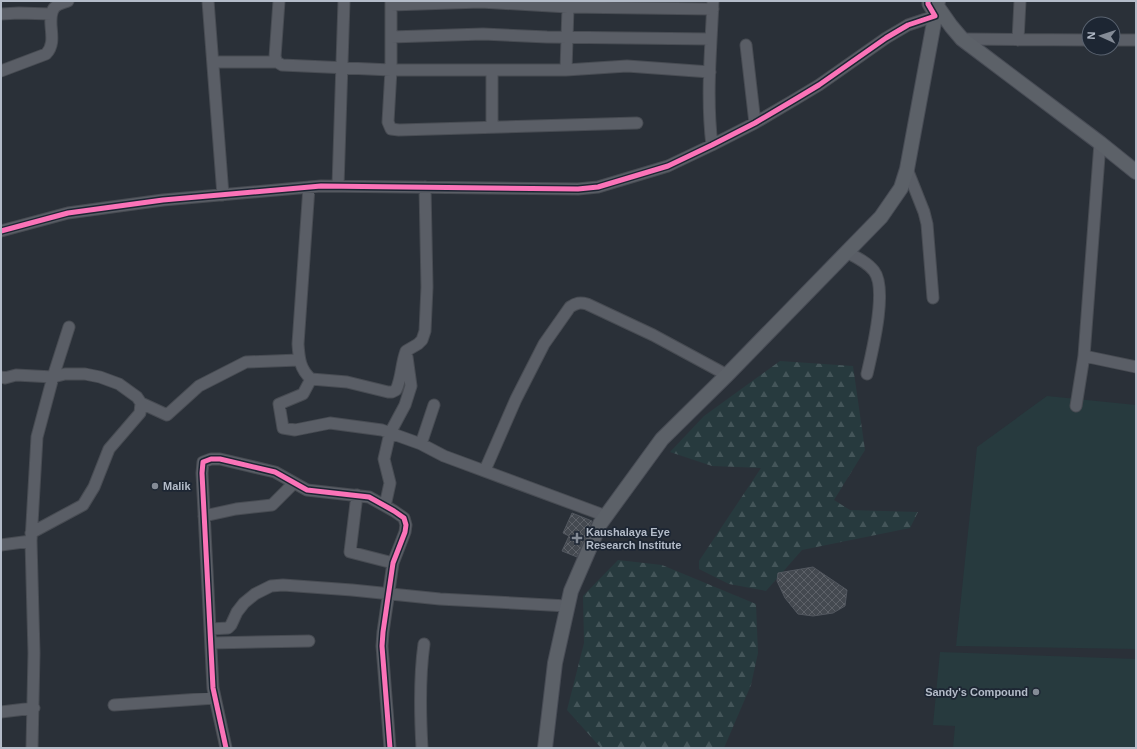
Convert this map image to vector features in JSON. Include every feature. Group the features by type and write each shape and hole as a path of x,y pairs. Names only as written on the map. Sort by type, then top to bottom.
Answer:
{"main road":[{"path":"934,5 962,39 1136,172"},
{"path":"545,748 555,663 570,591 600,524 662,439 727,375 881,216 901,188 907,169 934,5"}],"street":[{"path":"1,71 46,54 50,50 52,44 51,14 54,8 68,1"},
{"path":"208,1 223,194"},
{"path":"277,62 275,56 279,1"},
{"path":"338,186 344,1"},
{"path":"1018,40 1020,1"},
{"path":"637,123 391,129 388,122 391,70 391,3 481,2 561,5 713,5 710,72 710,127 712,145"},
{"path":"561,5 567,37 566,70"},
{"path":"1,231 68,214 163,200 309,187 338,186 578,189 598,187 668,166 755,123 819,85 886,38 908,26 934,5"},
{"path":"1,14 51,14"},
{"path":"391,37 483,34 567,37 711,38"},
{"path":"962,39 1081,40"},
{"path":"1121,40 1136,40"},
{"path":"746,45 755,123"},
{"path":"213,62 277,62 282,65 391,70 566,70 627,66 710,72"},
{"path":"492,70 492,127"},
{"path":"1076,406 1084,356 1100,143"},
{"path":"907,169 924,212 927,224 930,241 933,298"},
{"path":"309,187 298,344 299,360 302,368 311,380 346,382 388,392 396,390 399,383 402,360 406,351 422,340 425,331 427,287 426,187"},
{"path":"846,252 868,264 878,278 878,320 875,341 867,374"},
{"path":"484,470 516,399 544,344 570,308 576,303 581,302 587,304 626,322 727,375"},
{"path":"32,748 34,653 31,537 37,437 52,377 68,327"},
{"path":"385,506 390,483 384,459 390,433 405,405 411,386 406,351"},
{"path":"1084,356 1136,367"},
{"path":"1,377 5,378 16,375 52,377 65,374 85,374 100,377 119,384 137,397 141,403 167,415 199,386 246,362 299,360"},
{"path":"311,380 303,394 279,404 283,428 295,430 330,423 382,430 421,444 444,456 606,516"},
{"path":"1,545 31,537 83,505 94,488 109,450 140,413 141,403"},
{"path":"421,444 434,405"},
{"path":"226,748 213,688 202,473 203,462 206,460 220,459 275,472 307,490 314,492 369,497 404,518 406,525 405,532 393,563 382,646 390,748"},
{"path":"204,516 236,509 272,505 294,483"},
{"path":"357,495 350,552 393,563"},
{"path":"210,629 228,628 244,603 255,594 271,586 283,585 352,590 388,595 448,600 567,606"},
{"path":"211,643 309,641"},
{"path":"422,748 420,672 424,644"},
{"path":"114,705 215,698"},
{"path":"1,712 34,708"}],"green space":[{"path":"780,361 853,366 865,450 834,500 850,510 918,512 910,528 802,550 766,591 729,584 699,569 699,561 761,468 712,466 670,452 704,416"},
{"path":"1047,396 1136,405 1136,649 956,646 977,447"},
{"path":"618,560 662,565 756,604 758,653 751,685 724,748 601,748 567,710 584,643 583,596"},
{"name":"Sandy's Compound","path":"940,652 1136,659 1136,748 953,748 955,726 933,725"}],"building":[{"path":"572,513 592,521 577,557 562,551 569,536 563,533"},
{"path":"813,567 847,590 845,606 833,613 813,616 798,614 785,598 777,581 778,573"}],"cycle path":[{"path":"1,231 68,213 163,200 321,186 578,189 598,187 668,166 755,123 819,85 886,38 908,25 935,16 928,4 928,1"},
{"path":"226,748 213,688 202,473 203,462 211,459 220,459 275,472 307,490 369,497 404,518 406,525 405,532 393,563 382,646 390,748"}],"place":[{"name":"Malik","path":"155,486"},
{"name":"Kaushalaya Eye Research Institute","path":"577,538"},
{"name":"Sandy's Compound","path":"1036,692"}]}
